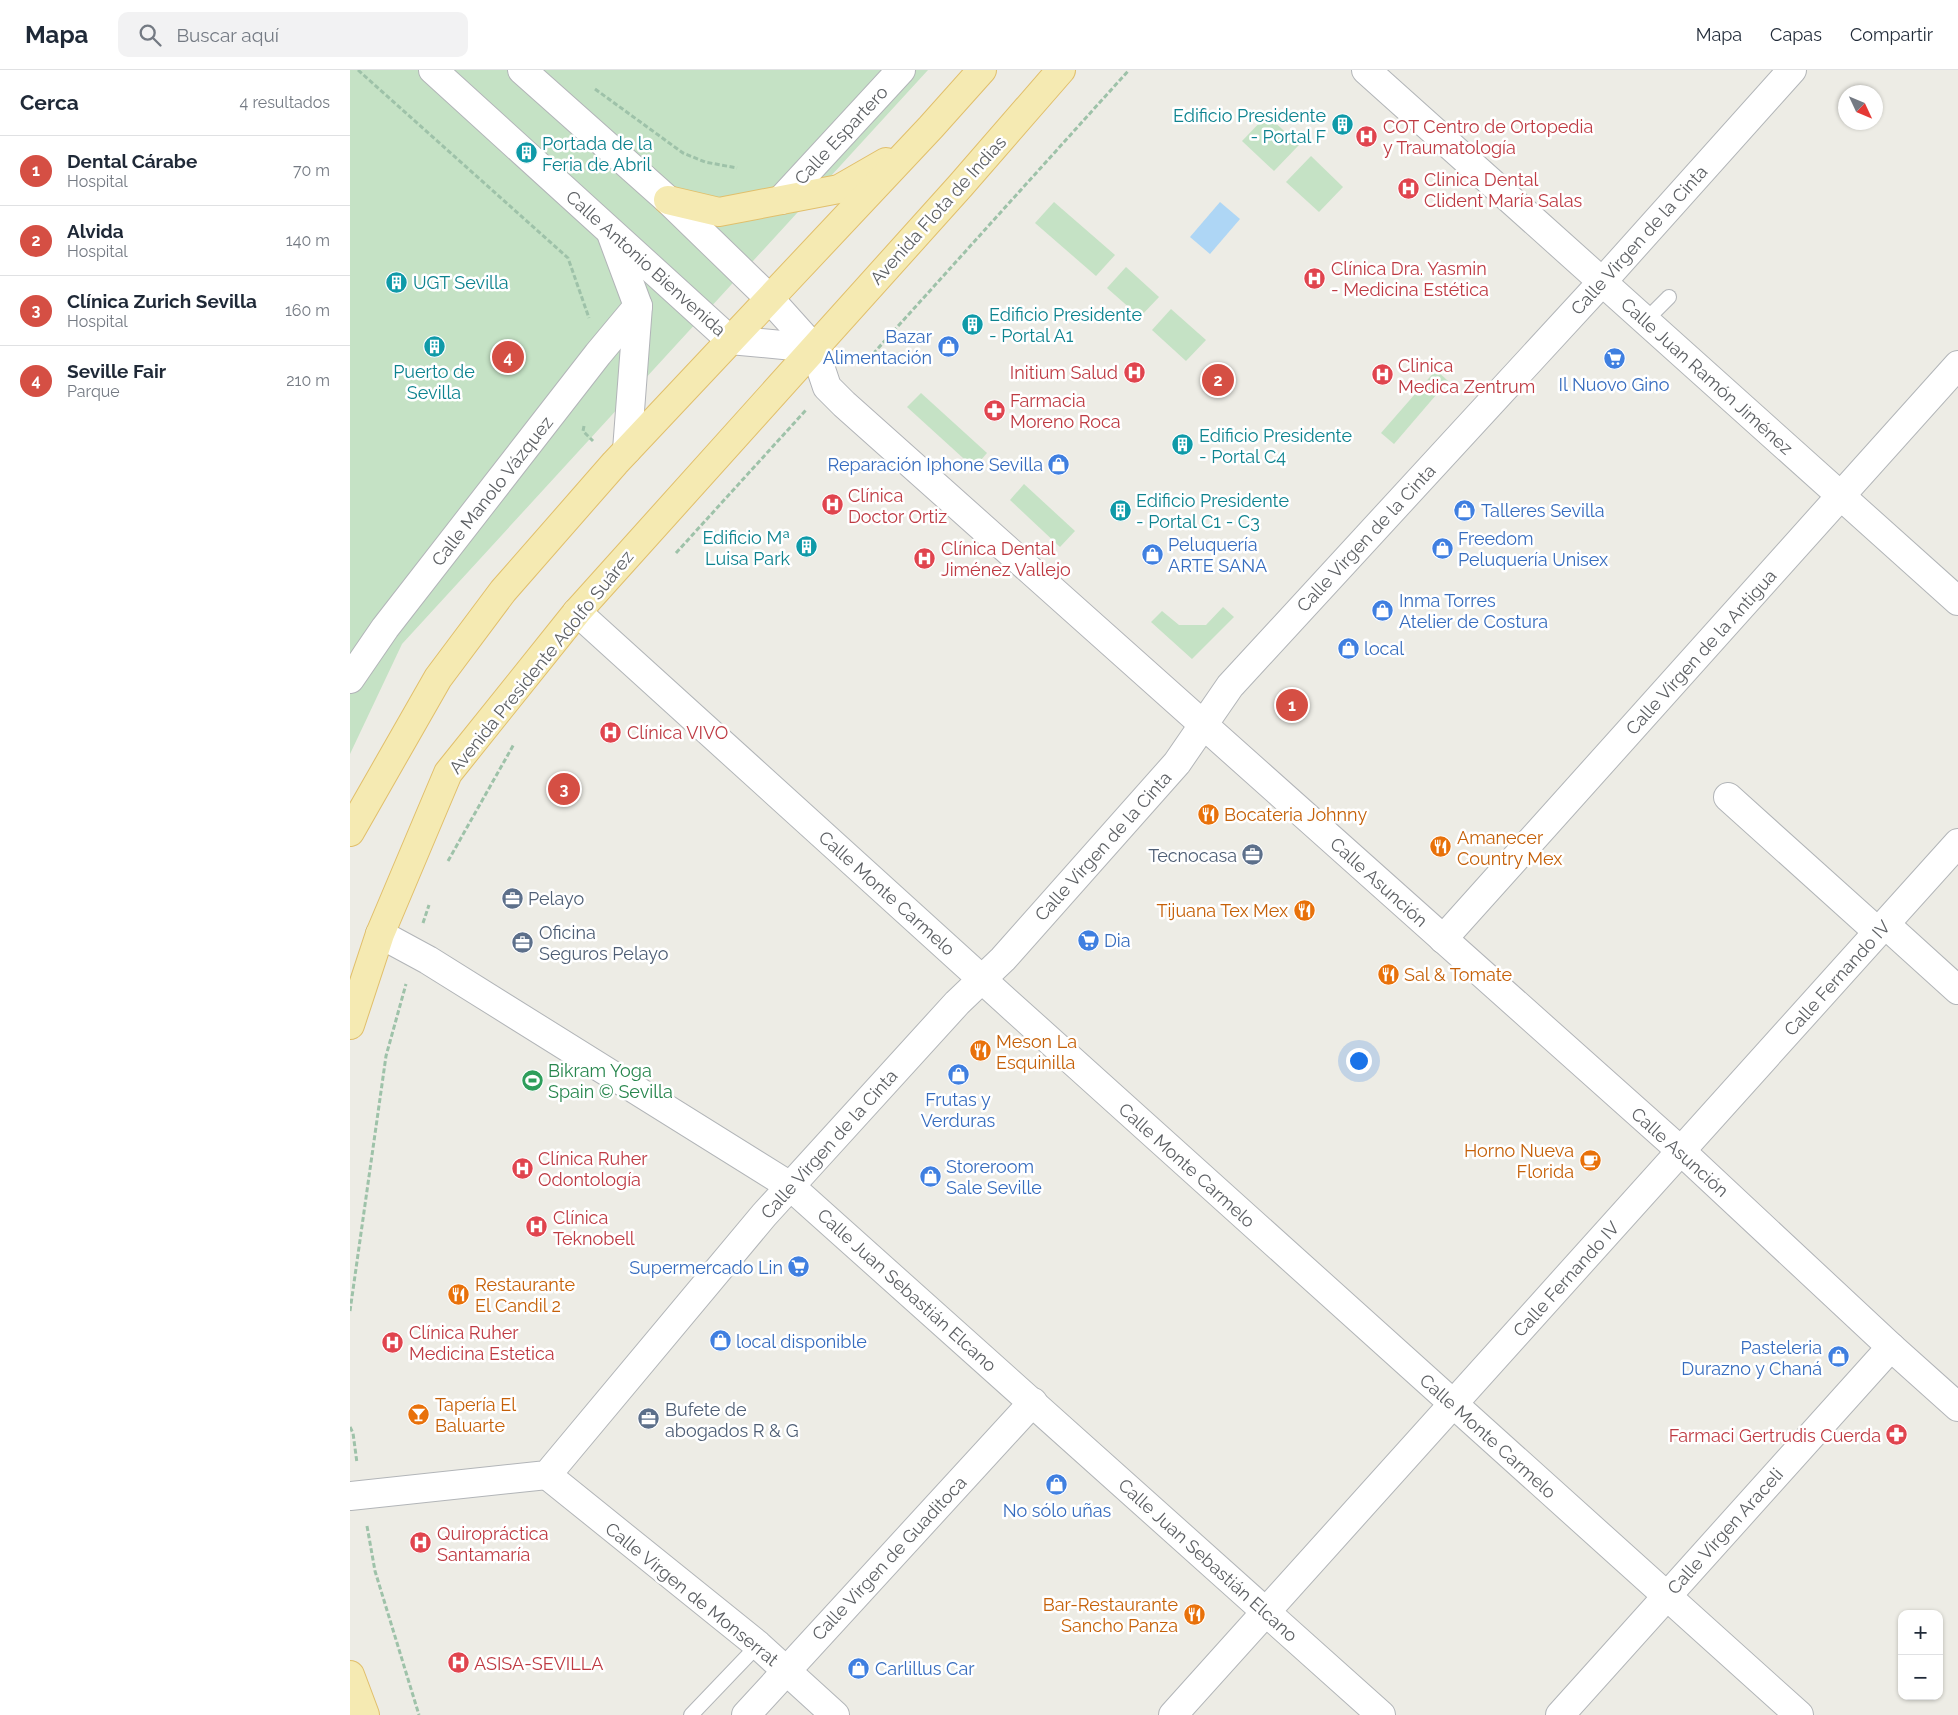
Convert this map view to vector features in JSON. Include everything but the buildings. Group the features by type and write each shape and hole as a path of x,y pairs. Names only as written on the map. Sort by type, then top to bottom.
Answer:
{"main road":[{"path":"350,832 438,678 503,591 627,450 982,70"},
{"name":"Avenida Flota de Indias","path":"814,348 1061,70"},
{"path":"668,200 719,212 838,189 913,146"},
{"name":"Avenida Presidente Adolfo Suárez","path":"350,1026 380,934 448,773 577,612 814,348"},
{"path":"350,1675 365,1715"}],"street":[{"name":"Calle Antonio Bienvenida","path":"433,70 730,340 814,348"},
{"path":"522,70 668,200 769,298 814,348"},
{"name":"Calle Espartero","path":"781,200 901,70"},
{"name":"Calle Juan Ramón Jiménez","path":"1366,70 1958,601"},
{"name":"Calle Virgen de la Cinta","path":"547,1475 764,1215 957,1003 1003,959 1177,763 1230,686 1602,282 1792,70"},
{"path":"611,232 638,306 627,450"},
{"name":"Calle Manolo Vázquez","path":"350,680 375,641 598,354 638,306"},
{"name":"Calle Asunción","path":"814,348 827,387 844,404 1681,1151 1958,1407"},
{"name":"Calle Virgen de la Antigua","path":"1444,939 1958,366"},
{"name":"Calle Monte Carmelo","path":"577,612 1666,1597 1799,1715"},
{"path":"1728,797 1881,928 1958,990"},
{"name":"Calle Fernando IV","path":"1173,1715 1958,843"},
{"name":"Calle Juan Sebastián Elcano","path":"380,934 428,960 790,1186 1381,1715"},
{"name":"Calle Virgen Araceli","path":"1560,1715 1891,1347"},
{"name":"Calle Virgen de Guaditoca","path":"746,1715 1033,1402"},
{"path":"350,1496 547,1475"},
{"name":"Calle Virgen de Monserrat","path":"547,1475 758,1645 835,1715"}],"lane":[{"path":"1646,320 1669,296"},
{"path":"691,1715 758,1645"}],"path":[{"path":"358,70 568,258 595,335 598,354"},
{"path":"846,368 872,355 1129,70"},
{"path":"596,90 683,153 705,162 737,168"},
{"path":"674,555 810,406"},
{"path":"585,422 583,431 596,444"},
{"path":"447,862 516,742"},
{"path":"423,924 432,897"},
{"path":"350,1312 352,1287 386,1056 407,978"},
{"path":"350,1427 353,1433 357,1467"},
{"path":"366,1523 375,1571 419,1715"}],"green space":[{"path":"350,70 928,70 402,644 350,754"},
{"path":"1267,115 1299,145 1274,171 1242,141"},
{"path":"1311,156 1343,187 1319,212 1286,182"},
{"path":"1054,202 1115,255 1096,276 1035,223"},
{"path":"1126,267 1159,297 1140,317 1107,288"},
{"path":"1171,309 1206,340 1186,361 1152,330"},
{"path":"1436,370 1448,381 1394,444 1381,433"},
{"path":"921,393 987,453 974,468 907,407"},
{"path":"1024,484 1075,531 1060,547 1010,500"},
{"path":"1223,607 1234,617 1192,659 1151,622 1162,611 1179,625 1206,625"}],"water":[{"path":"1220,202 1240,219 1210,254 1190,237"}],"place":[{"name":"Edificio Presidente - Portal F","path":"1342,125"},
{"name":"COT Centro de Ortopedia y Traumatología","path":"1367,136"},
{"name":"Portada de la Feria de Abril","path":"526,153"},
{"name":"Clinica Dental Clident María Salas","path":"1408,189"},
{"name":"Clínica Dra. Yasmin - Medicina Estética","path":"1315,278"},
{"name":"UGT Sevilla","path":"397,282"},
{"name":"Edificio Presidente - Portal A1","path":"973,324"},
{"name":"Puerto de Sevilla","path":"434,346"},
{"name":"Bazar Alimentación","path":"948,346"},
{"name":"Seville Fair","path":"508,357"},
{"name":"Il Nuovo Gino","path":"1614,359"},
{"name":"Initium Salud","path":"1134,372"},
{"name":"Clinica Medica Zentrum","path":"1382,375"},
{"name":"Alvida","path":"1218,380"},
{"name":"Farmacia Moreno Roca","path":"994,410"},
{"name":"Edificio Presidente - Portal C4","path":"1183,445"},
{"name":"Reparación Iphone Sevilla","path":"1059,464"},
{"name":"Clínica Doctor Ortiz","path":"832,505"},
{"name":"Edificio Presidente - Portal C1 - C3","path":"1120,510"},
{"name":"Talleres Sevilla","path":"1465,510"},
{"name":"Edificio Mª Luisa Park","path":"806,547"},
{"name":"Freedom Peluquería Unisex","path":"1442,548"},
{"name":"Peluquería ARTE SANA","path":"1152,554"},
{"name":"Clínica Dental Jiménez Vallejo","path":"925,558"},
{"name":"Inma Torres Atelier de Costura","path":"1383,610"},
{"name":"local","path":"1348,648"},
{"name":"Dental Cárabe","path":"1292,705"},
{"name":"Clínica VIVO","path":"611,732"},
{"name":"Clínica Zurich Sevilla","path":"564,789"},
{"name":"Bocateria Johnny","path":"1208,814"},
{"name":"Amanecer Country Mex","path":"1441,847"},
{"name":"Tecnocasa","path":"1253,855"},
{"name":"Pelayo","path":"512,898"},
{"name":"Tijuana Tex Mex","path":"1304,910"},
{"name":"Dia","path":"1088,940"},
{"name":"Oficina Seguros Pelayo","path":"523,942"},
{"name":"Sal & Tomate","path":"1388,974"},
{"name":"Meson La Esquinilla","path":"980,1051"},
{"name":"Frutas y Verduras","path":"958,1074"},
{"name":"Bikram Yoga Spain © Sevilla","path":"532,1080"},
{"name":"Horno Nueva Florida","path":"1590,1160"},
{"name":"Clínica Ruher Odontología","path":"522,1168"},
{"name":"Storeroom Sale Seville","path":"930,1176"},
{"name":"Clínica Teknobell","path":"537,1227"},
{"name":"Supermercado Lin","path":"799,1267"},
{"name":"Restaurante El Candil 2","path":"459,1294"},
{"name":"local disponible","path":"720,1341"},
{"name":"Clínica Ruher Medicina Estetica","path":"393,1342"},
{"name":"Pasteleria Durazno y Chaná","path":"1838,1357"},
{"name":"Tapería El Baluarte","path":"419,1414"},
{"name":"Bufete de abogados R & G","path":"649,1419"},
{"name":"Farmaci Gertrudis Cuerda","path":"1897,1435"},
{"name":"No sólo uñas","path":"1057,1485"},
{"name":"Quiropráctica Santamaría","path":"421,1543"},
{"name":"Bar-Restaurante Sancho Panza","path":"1194,1614"},
{"name":"ASISA-SEVILLA","path":"458,1663"},
{"name":"Carlillus Car","path":"859,1668"}]}
